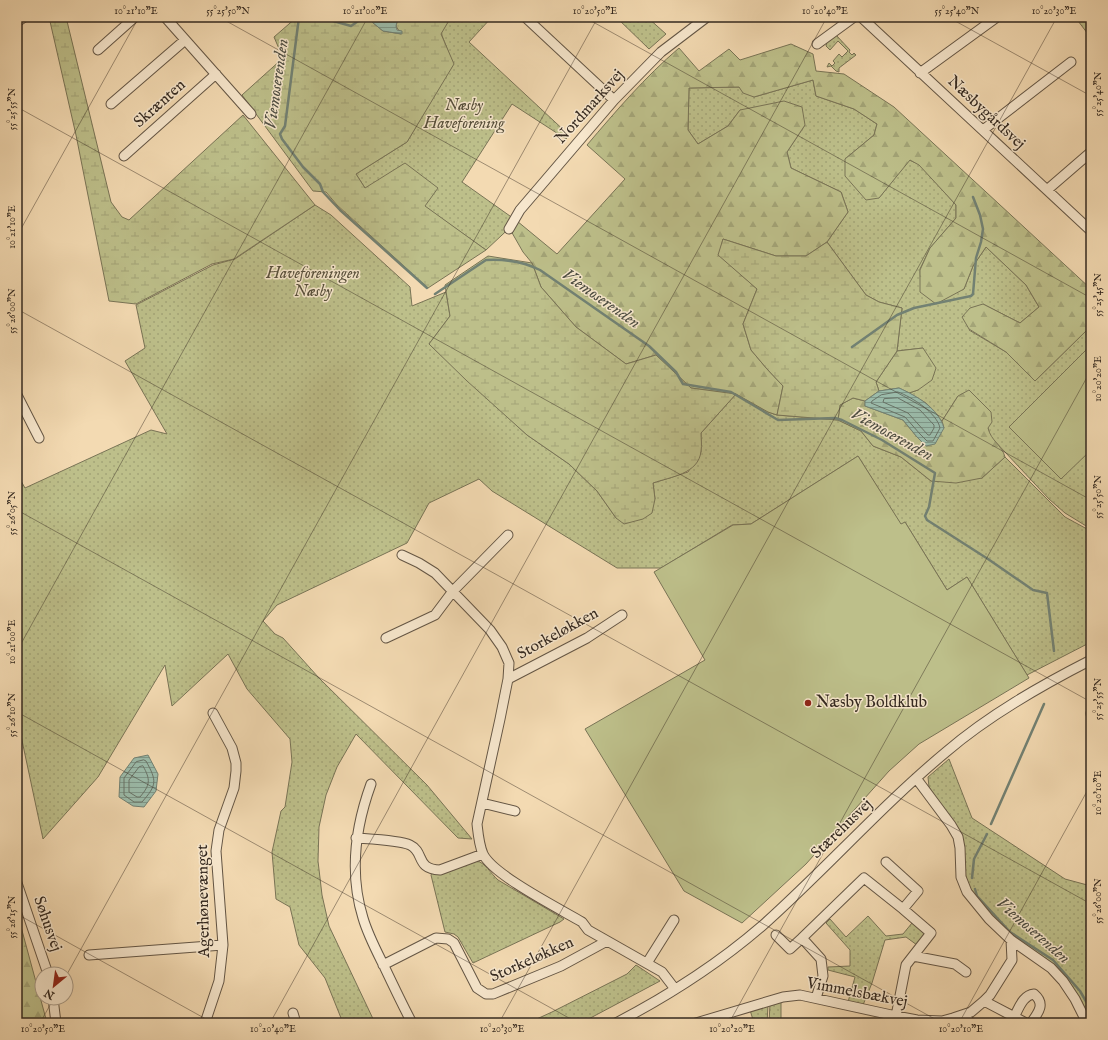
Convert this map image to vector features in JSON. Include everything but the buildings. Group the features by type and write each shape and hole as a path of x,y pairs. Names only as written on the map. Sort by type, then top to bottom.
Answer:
{"street":[{"path":"98,50 136,17"},
{"path":"165,17 251,114"},
{"path":"525,17 614,100"},
{"name":"Nordmarksvej","path":"509,229 520,210 614,100 661,52 707,17"},
{"path":"817,44 854,17"},
{"name":"Næsbygårdsvej","path":"861,17 1091,231"},
{"path":"920,73 997,17"},
{"name":"Skrænten","path":"111,104 185,40"},
{"path":"983,130 1071,62"},
{"name":"Skrænten","path":"124,156 216,74"},
{"path":"1047,190 1091,152"},
{"path":"17,395 39,438"},
{"path":"386,638 435,615 453,591 508,535"},
{"name":"Storkeløkken","path":"402,555 435,573 453,591 490,630 502,647 508,663 508,678 477,824 483,854 500,873 582,922 588,930 662,972 675,989"},
{"name":"Storkeløkken","path":"508,678 587,638 622,615"},
{"name":"Stærehusvej","path":"616,1023 675,989 714,963 761,927 916,778 968,735 1002,711 1036,690 1091,660"},
{"name":"Agerhønevænget","path":"205,1023 219,981 223,945 216,851 219,830 234,788 236,771 236,763 232,748 213,713"},
{"path":"916,778 958,837 961,877 964,888 989,919 1011,940 1051,968 1075,999 1087,1023"},
{"path":"371,784 362,811 356,838 356,873 358,894 363,918 372,942 412,1023"},
{"path":"482,803 515,811"},
{"path":"356,838 410,845 417,852 422,864 440,870 483,854"},
{"path":"886,862 918,891 903,909"},
{"path":"776,935 790,949 864,878 931,933 906,965 896,1020"},
{"name":"Søhusvej","path":"17,883 45,966"},
{"path":"647,963 674,920"},
{"name":"Storkeløkken","path":"383,965 436,938 448,939 454,943 477,988 486,994 492,994 562,966 607,941"},
{"path":"802,938 822,959 823,976 816,998"},
{"path":"1011,940 1012,960 1030,953"},
{"path":"89,955 223,945"},
{"path":"913,956 955,964 966,972"},
{"name":"Vimmelsbækvej","path":"696,1023 783,997 800,996 816,998 896,1020 942,1021 971,1012 984,1001 995,989 1012,960"},
{"path":"1014,1017 1026,997 1034,994 1039,998 1041,1003 1040,1008 1031,1023"},
{"path":"984,1001 1026,1023"},
{"path":"54,1006 56,1023"},
{"path":"293,1013 296,1023"},
{"path":"962,1015 971,1023"}],"green space":[{"path":"49,17 66,17 111,202 122,217 129,220 243,115 315,205 234,259 212,264 136,304 109,301 76,135"},
{"path":"297,17 375,17 372,22 383,31 401,34 396,26 397,22 404,17 451,17 441,34 454,64 407,142 356,174 365,188 405,163 438,188 425,206 486,250 428,288 337,205 326,192 313,191 242,95 283,58 274,37"},
{"name":"Næsby Haveforening","path":"451,17 492,17 469,42 569,135 566,139 512,104 462,182 517,221 486,250 424,206 365,188 356,174 407,142 453,64 441,33"},
{"path":"616,17 647,17 666,34 649,49"},
{"path":"1075,17 1091,18 1091,38"},
{"path":"836,35 850,50 849,52 852,55 854,53 856,55 839,68 839,72 831,66 827,67 829,63 832,66 835,63 833,61 839,54 842,57 848,51 838,41 830,50 826,46 827,42"},
{"path":"791,44 813,54 816,71 844,74 894,107 1091,289 1091,334 1087,330 1035,381 1006,352 969,329 962,317 970,308 983,304 1020,323 1039,307 1026,285 986,247 973,266 964,289 936,304 920,292 920,270 930,248 956,218 956,205 919,165 910,160 879,198 866,200 845,176 845,159 874,135 877,124 854,109 816,96 813,80 754,97 743,93 739,87 689,88 688,130 698,144 728,126 740,110 784,101 802,107 805,125 787,152 791,168 841,192 848,212 827,242 806,256 776,256 723,239 719,255 757,289 743,324 751,350 783,386 777,415 768,412 736,394 691,388 656,355 626,364 576,327 541,287 532,263 523,252 511,231 517,221 557,254 625,179 587,145 643,82 679,48 699,71 729,49 740,60"},
{"path":"813,80 816,96 854,109 877,124 874,135 845,159 879,198 909,160 919,164 956,205 956,218 930,248 920,269 921,292 964,289 973,266 986,247 1026,285 1039,307 1020,323 983,304 969,330 1006,352 1035,381 1087,330 1091,334 1091,529 1065,513 1049,499 990,436 988,428 958,396 942,421 926,403 909,393 918,390 923,348 897,351 902,308 879,302 866,295 827,242 848,212 841,192 791,168 787,152 805,125 740,110 728,126 698,144 688,130 689,88 739,87 754,97"},
{"name":"Haveforeningen Næsby","path":"315,205 331,215 410,287 412,306 446,292 450,316 429,344 527,435 569,464 597,491 616,518 655,499 653,483 688,472 701,452 701,433 736,394 768,412 777,415 838,420 861,431 873,446 901,457 931,481 982,478 1005,457 1065,517 1087,529 1091,535 1091,642 1027,675 967,577 947,590 905,522 901,525 858,456 751,524 732,525 661,568 617,568 492,491 479,479 429,503 407,543 277,605 263,621 275,634 283,638 319,678 427,785 472,839 458,838 356,734 337,767 326,795 319,827 318,861 322,895 329,926 375,1023 343,1023 325,978 299,945 290,907 276,899 272,852 281,811 285,807 292,762 290,739 247,689 228,654 172,706 165,665 98,777 43,839 17,717 17,474 25,488 151,430 167,434 125,361 145,348 136,305 213,265 235,259"},
{"path":"723,239 776,256 806,256 827,242 866,295 879,302 902,308 897,351 876,382 879,391 865,401 853,398 840,405 838,420 777,415 783,386 751,350 743,324 757,289 718,255"},
{"path":"488,256 532,263 541,287 576,327 626,364 656,355 691,388 736,394 701,433 701,451 699,459 695,465 683,473 653,483 655,499 652,513 643,519 624,524 616,518 597,491 569,464 527,435 467,381 429,344 450,316 445,285"},
{"path":"1091,345 1091,450 1061,479 1009,427"},
{"path":"923,348 936,368 932,380 918,390 909,393 899,388 879,391 876,382 897,351"},
{"path":"969,390 991,412 992,422 988,428 989,432 1002,449 1005,457 982,478 956,483 931,481 901,457 873,446 861,431 838,420 840,405 853,398 865,401 865,406 903,420 917,437 944,428 942,421 958,396"},
{"name":"Næsby Boldklub","path":"858,456 901,524 905,522 947,590 967,577 1029,678 919,744 889,771 806,864 742,923 684,891 585,729 705,660 654,572 733,525 751,524"},
{"path":"949,759 972,818 1065,879 1091,886 1091,1023 1087,1023 1090,1018 1067,981 1010,935 984,910 968,886 954,825 929,787 928,777"},
{"path":"475,860 479,861 485,866 498,880 564,919 473,963 458,937 454,934 445,932 431,875 432,873"},
{"path":"17,912 34,975 34,1006 42,1006 46,1019 26,1023 17,1023"},
{"path":"868,916 886,936 903,934 912,923 924,933 924,938 917,945 906,937 885,940 872,983 863,1005 848,1002 855,977 828,970 828,967 850,966 850,950 826,923 830,919 846,937"},
{"path":"636,965 660,981 581,1023 528,1023 627,974"},
{"path":"781,1002 781,1023 769,1023 770,1004"},
{"path":"768,1005 767,1023 754,1023 750,1010"}],"water":[{"path":"375,17 404,17 397,22 396,26 397,30 402,31 402,34 383,31 372,22"},
{"path":"899,388 920,399 937,414 944,428 935,444 926,446 903,420 865,406 865,401 879,391"},
{"path":"148,755 158,774 156,791 144,807 133,806 119,797 120,777 134,758"}],"waterway":[{"name":"Viemoserenden","path":"299,17 285,126 280,134 282,139 303,167 320,184 323,192 340,210 427,288"},
{"path":"319,17 351,26 364,17"},
{"path":"852,347 897,315 914,308 971,296 973,294 976,258 983,229 980,215 973,197"},
{"name":"Viemoserenden","path":"435,294 486,260 521,263 540,270 649,346 676,372 683,384 731,392 778,420 835,418 882,440 935,473 929,507 925,516 927,520 1033,590 1047,593 1054,651"},
{"name":"Viemoserenden","path":"991,824 1044,704"},
{"name":"Viemoserenden","path":"972,878 974,859 987,834"},
{"name":"Viemoserenden","path":"975,889 977,896 1010,932 1053,960 1080,991 1091,1010"}],"place":[{"name":"Næsby Boldklub","path":"808,703"}]}
